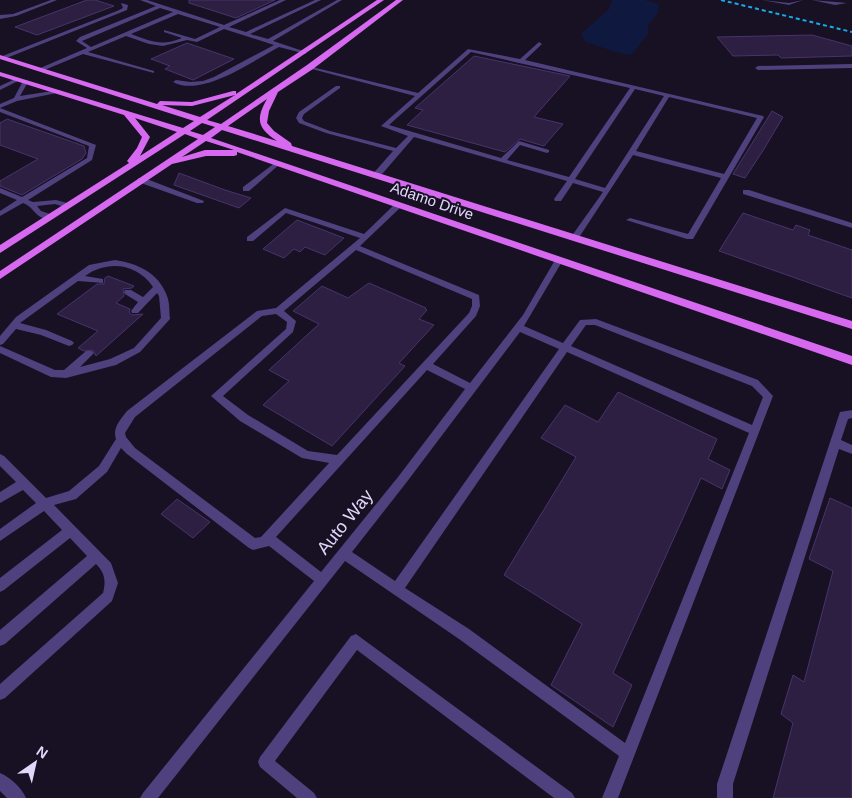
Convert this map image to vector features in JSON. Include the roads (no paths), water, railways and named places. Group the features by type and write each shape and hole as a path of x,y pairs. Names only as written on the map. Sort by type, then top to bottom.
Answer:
{"main road":[{"path":"0,250 304,53 381,0"},
{"path":"0,276 310,67 400,0"},
{"name":"Adamo Drive","path":"1,58 852,325"},
{"name":"Adamo Drive","path":"0,74 183,131 337,182 398,206 559,260 750,328 852,361"},
{"path":"136,101 192,104 221,98 256,84"},
{"path":"277,89 264,110 262,116 263,123 271,133 298,152"},
{"path":"122,171 146,140 143,132 128,115"},
{"path":"156,170 177,161 205,153 248,154"}],"lane":[{"path":"0,17 14,15 55,0"},
{"path":"142,0 304,53"},
{"path":"92,48 79,41 164,0"},
{"path":"166,31 196,40 284,0"},
{"path":"246,34 319,0"},
{"path":"269,42 340,0"},
{"path":"764,0 789,4 801,0"},
{"path":"814,0 835,4 845,3"},
{"path":"838,0 852,7"},
{"path":"1,58 125,9 126,6 123,4"},
{"path":"40,70 178,12"},
{"path":"127,34 162,46 171,45 187,38"},
{"path":"176,82 188,85 211,82 278,44"},
{"path":"521,61 539,44"},
{"path":"607,191 384,126 470,50 761,117 690,237 630,220"},
{"path":"83,52 152,72"},
{"path":"758,68 852,66"},
{"path":"310,67 419,95"},
{"path":"0,88 21,81"},
{"path":"16,99 21,81"},
{"path":"338,87 301,113 299,118 301,122 328,132 396,150"},
{"path":"558,199 633,88"},
{"path":"0,106 16,99 59,92"},
{"path":"575,237 607,191 667,96"},
{"path":"0,110 93,145 90,159 0,214"},
{"path":"375,176 389,163 396,150 413,135"},
{"path":"503,160 518,143 547,151"},
{"path":"632,152 726,177"},
{"path":"246,190 278,163"},
{"path":"141,180 200,201"},
{"path":"0,190 32,204 56,202 68,206"},
{"path":"746,192 852,226"},
{"path":"32,204 38,213 50,217"},
{"path":"355,247 476,297 476,306 473,314 268,538 264,542 253,544 142,460 120,441 118,434 120,427 130,414 260,313 278,311 355,247 398,206"},
{"path":"250,239 285,210 366,237"},
{"name":"Auto Way","path":"148,798 472,388 518,327 559,260"},
{"path":"0,342 19,319 92,267 115,263 130,265 151,277 163,296 166,318 138,350 113,362 66,374 54,374 0,349"},
{"path":"76,278 100,282"},
{"path":"136,311 158,287"},
{"path":"128,292 144,302"},
{"path":"278,311 292,321 290,330 216,396 244,418 306,455 340,460"},
{"path":"397,589 583,322 596,322 755,383 768,396 610,798"},
{"path":"14,325 42,332 69,343"},
{"path":"518,327 755,431"},
{"path":"66,374 89,353"},
{"path":"426,364 472,388"},
{"path":"725,798 725,784 835,442 844,415 852,414"},
{"path":"0,536 44,504 72,495 103,469 120,441"},
{"path":"835,442 852,450"},
{"path":"0,459 107,567 112,583 108,597 0,693"},
{"path":"0,498 24,483"},
{"path":"0,586 71,530"},
{"path":"268,538 322,580"},
{"path":"343,553 464,634 628,754"},
{"path":"0,639 96,556"},
{"path":"308,798 265,762 356,641 567,798"},
{"path":"0,780 18,798"}],"water":[{"path":"612,0 645,0 659,4 658,13 648,25 648,34 631,55 615,52 586,42 581,34 609,9"}],"railway":[{"path":"721,0 852,32"}]}
